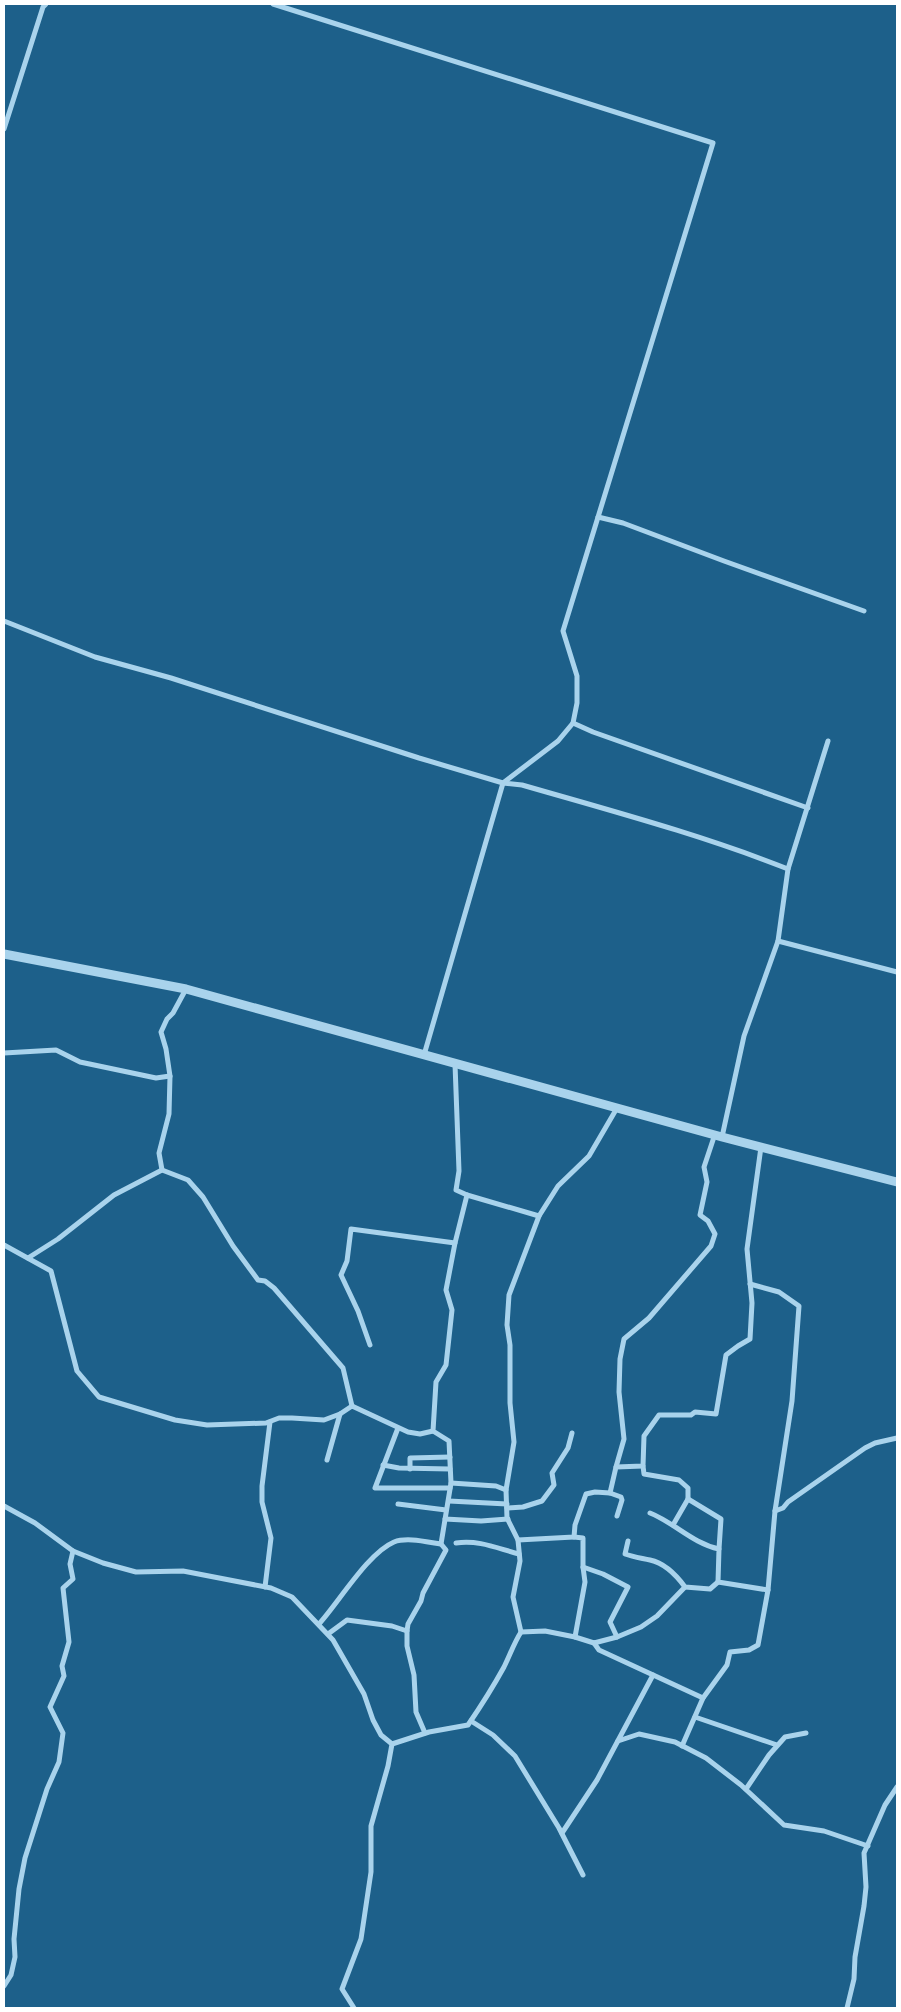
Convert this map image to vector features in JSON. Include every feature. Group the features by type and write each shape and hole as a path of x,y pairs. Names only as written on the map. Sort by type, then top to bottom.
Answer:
{"street":[{"path":"4,129 43,7 46,4"},
{"path":"273,4 713,143 563,631 577,676 577,703 573,723 558,740 503,784 424,1055"},
{"path":"598,517 623,523 864,611"},
{"path":"4,622 95,657 171,678 503,784 522,785 674,829 742,851 788,869"},
{"path":"573,723 602,736 808,808"},
{"path":"610,1493 624,1439 619,1392 620,1359 624,1339 649,1318 711,1246 715,1234 708,1221 700,1215 707,1182 704,1167 718,1136 744,1036 778,941 788,869 828,741"},
{"path":"778,941 897,972"},
{"path":"4,954 186,989 718,1136 897,1182"},
{"path":"162,1170 159,1153 169,1114 170,1076 162,1032 167,1019 173,1013 186,989"},
{"path":"4,1053 56,1050 80,1062 156,1078 170,1076"},
{"path":"456,1064 459,1171 456,1190 539,1216"},
{"path":"392,1744 468,1725 504,1666 511,1648 521,1632 513,1597 519,1554 518,1540 508,1519 506,1490 514,1442 510,1403 510,1345 507,1325 509,1295 539,1216 558,1186 589,1156 617,1108"},
{"path":"672,1525 688,1499 688,1488 679,1480 644,1474 644,1436 659,1415 691,1415 695,1412 716,1414 726,1355 750,1340 752,1304 747,1249 762,1146"},
{"path":"28,1258 58,1239 114,1195 162,1170 188,1180 203,1197 233,1246 258,1280 266,1281 274,1288 343,1368 352,1406"},
{"path":"433,1432 436,1382 446,1365 452,1310 446,1290 455,1243 468,1195"},
{"path":"370,1345 358,1311 341,1276 347,1261 351,1229 455,1243"},
{"path":"4,1245 50,1271 77,1371 99,1397 183,1422 207,1425 270,1422 278,1418 324,1420 340,1414 352,1406"},
{"path":"682,1746 703,1698 727,1664 730,1652 749,1650 758,1645 768,1590 776,1511 792,1401 799,1306 778,1292 750,1284"},
{"path":"352,1406 408,1432 420,1434 433,1432 449,1441 449,1500 440,1544"},
{"path":"327,1460 340,1414"},
{"path":"265,1587 271,1538 262,1502 262,1486 270,1422"},
{"path":"398,1428 375,1488 450,1485 496,1486 506,1490"},
{"path":"449,1500 507,1506 534,1504 542,1500 554,1485 552,1473 568,1448 572,1433"},
{"path":"776,1511 783,1508 788,1502 865,1448 876,1442 897,1438"},
{"path":"410,1468 410,1458 450,1457"},
{"path":"383,1465 450,1469"},
{"path":"616,1467 643,1466"},
{"path":"574,1537 575,1525 586,1494 595,1492 610,1493 621,1498 617,1516"},
{"path":"628,1541 625,1554 652,1560 668,1569 685,1587 710,1589 718,1582 718,1549 721,1519 688,1499"},
{"path":"398,1504 446,1510"},
{"path":"4,1506 35,1523 73,1551 103,1563 136,1572 183,1571 265,1587 292,1597 328,1634 349,1666 381,1735 392,1744"},
{"path":"650,1513 667,1520 700,1544 718,1549"},
{"path":"446,1519 508,1519"},
{"path":"518,1540 583,1538 583,1567 586,1582 575,1637"},
{"path":"319,1624 379,1551 396,1541 416,1540 440,1544 446,1550 408,1624 407,1631 407,1646 414,1675 416,1712 426,1734"},
{"path":"456,1543 480,1542 491,1548 519,1554"},
{"path":"4,1986 11,1975 15,1957 14,1939 19,1888 25,1858 47,1789 59,1762 63,1734 50,1707 64,1676 62,1666 69,1642 63,1588 73,1579 70,1564 73,1551"},
{"path":"583,1567 603,1574 628,1587 610,1622 618,1637"},
{"path":"718,1582 768,1590"},
{"path":"521,1632 545,1631 594,1643 618,1637 641,1627 657,1616 685,1587"},
{"path":"328,1634 347,1620 392,1626 407,1631"},
{"path":"594,1643 599,1650 703,1698"},
{"path":"562,1833 597,1780 653,1675"},
{"path":"695,1717 777,1745"},
{"path":"471,1721 493,1735 515,1756 562,1833 583,1875"},
{"path":"618,1741 639,1734 675,1742 706,1758 746,1789 784,1825 824,1831 868,1846"},
{"path":"746,1789 777,1745 785,1737 806,1734"},
{"path":"354,2008 342,1989 361,1939 371,1872 372,1826 392,1744"},
{"path":"847,2008 854,1979 855,1957 866,1888 864,1854 885,1805 897,1787"}]}
